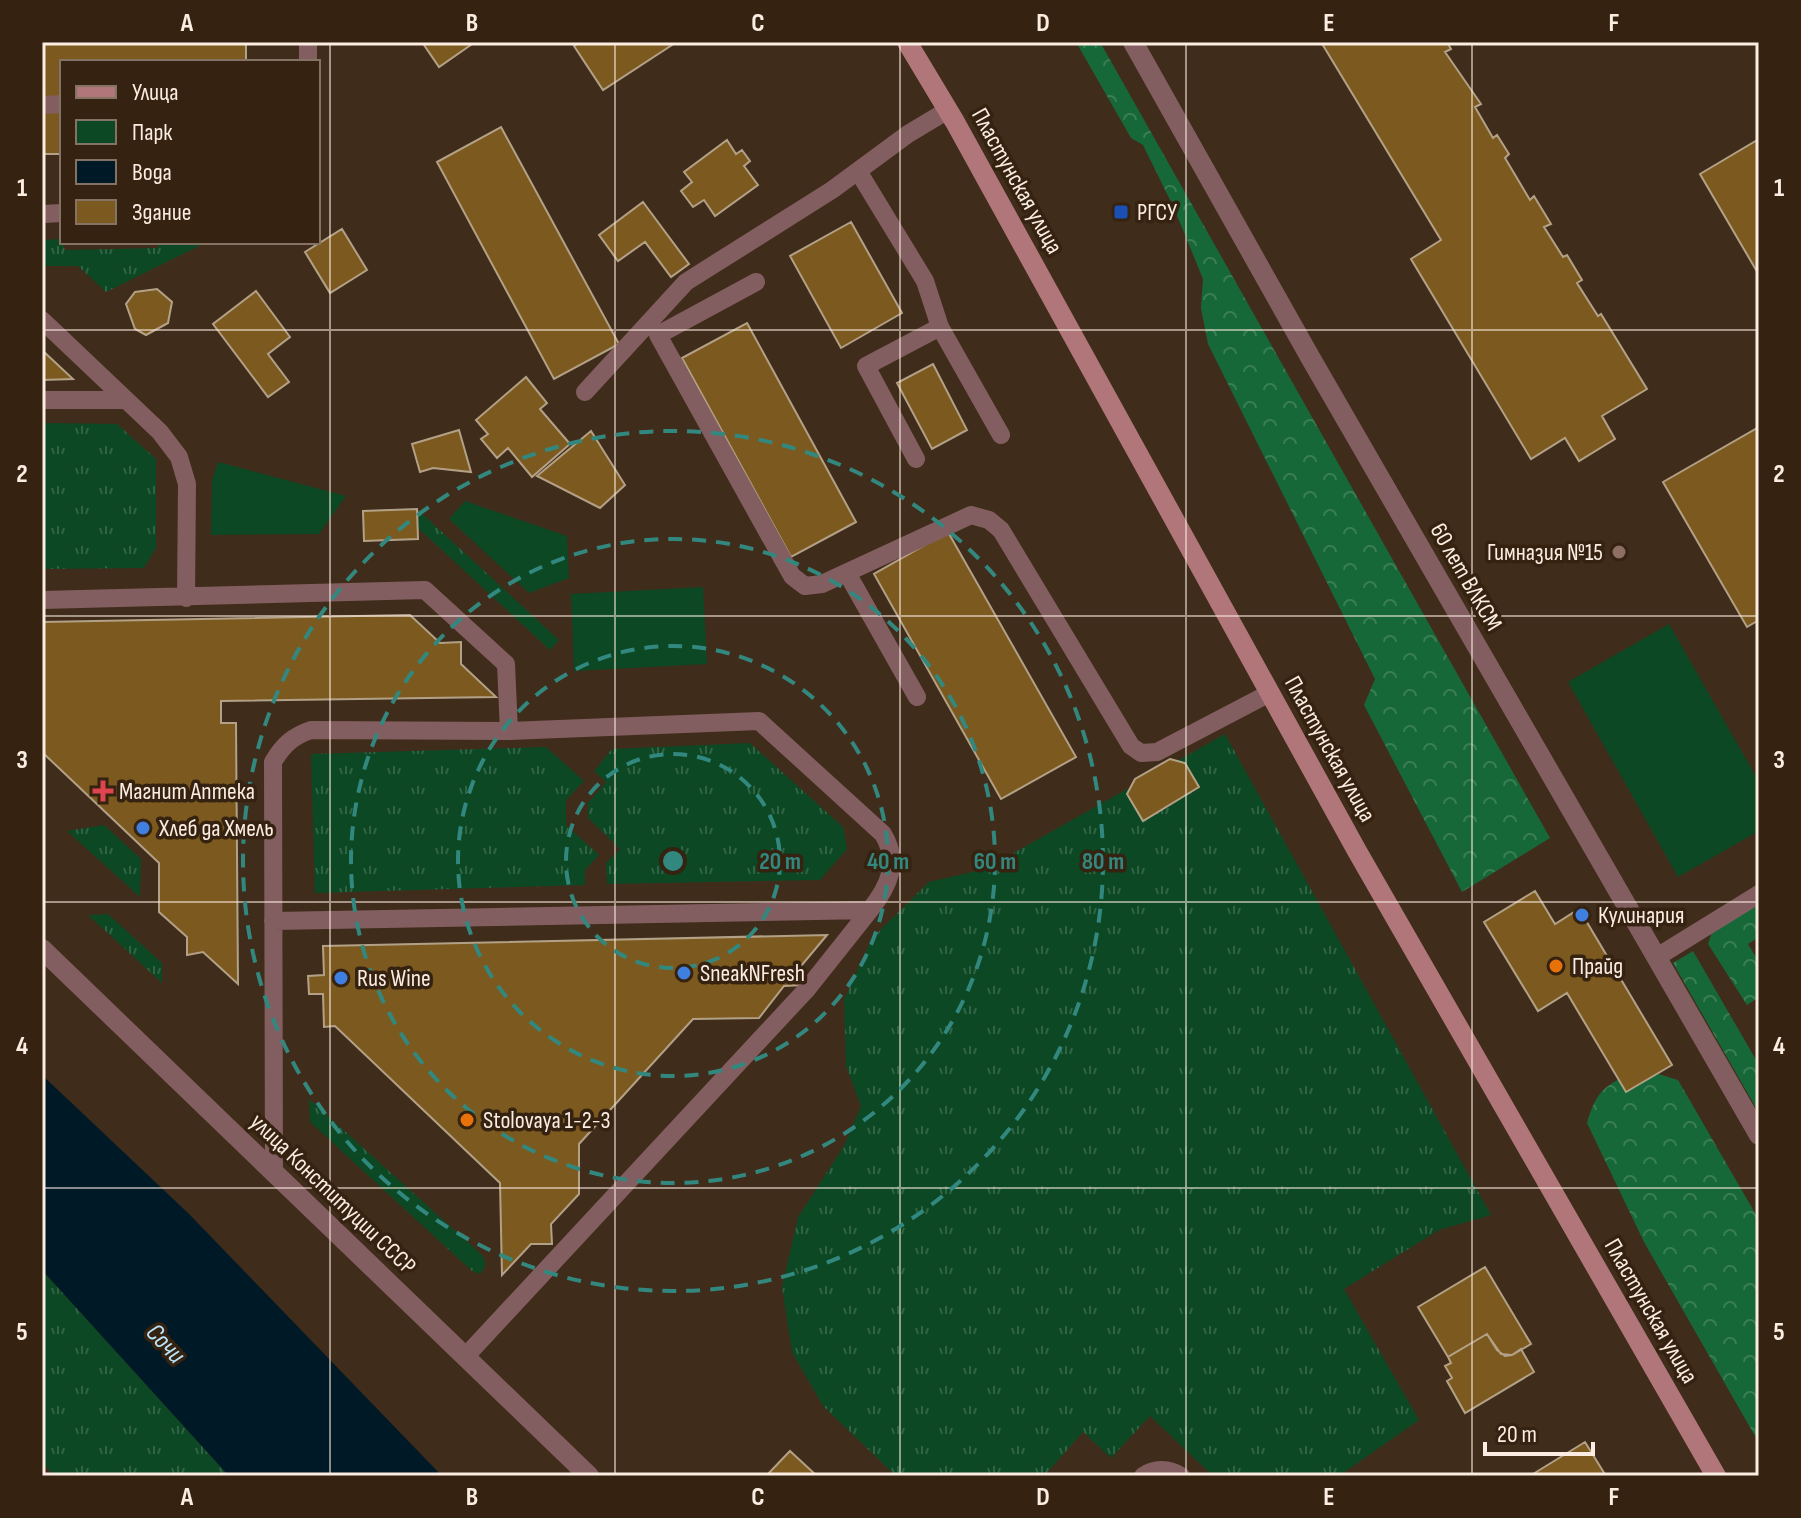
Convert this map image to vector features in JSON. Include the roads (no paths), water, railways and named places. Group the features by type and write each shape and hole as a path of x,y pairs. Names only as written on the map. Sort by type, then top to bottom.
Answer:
{"main road":[{"name":"Пластунская улица","path":"907,42 948,110 1365,864 1716,1476"}],"street":[{"name":"60 лет ВЛКСМ","path":"1133,42 1310,357 1759,1135"},
{"name":"улица Конституции СССР","path":"42,949 589,1476"}],"lane":[{"path":"585,392 686,282 948,110"},
{"path":"858,171 925,281 940,327 1001,435"},
{"path":"756,282 658,335 792,576 805,586 822,584 971,515 989,520 1001,530 1131,746 1141,753 1157,752 1270,693"},
{"path":"42,320 160,432 179,457 187,484 186,598"},
{"path":"916,459 866,366 940,327"},
{"path":"42,400 126,400"},
{"path":"847,573 917,697"},
{"path":"42,600 425,590 506,664 509,731"},
{"path":"274,1173 273,762 296,735 311,730 509,731 759,721 883,834 891,847 890,878 882,895 808,988 465,1357"},
{"path":"1657,957 1759,894"},
{"path":"273,921 870,910"},
{"path":"1143,1476 1152,1470 1174,1471 1181,1476"}],"water":[{"name":"Сочи","path":"42,1075 189,1214 442,1476 229,1476 42,1270"}],"place":[{"name":"РГСУ","path":"1121,212"},
{"name":"Гимназия №15","path":"1619,552"},
{"name":"Магнит Аптека","path":"103,791"},
{"name":"Хлеб да Хмель","path":"143,828"},
{"name":"Кулинария","path":"1582,915"},
{"name":"Прайд","path":"1556,966"},
{"name":"SneakNFresh","path":"684,973"},
{"name":"Rus Wine","path":"341,978"},
{"name":"Stolovaya 1-2-3","path":"467,1120"}]}
